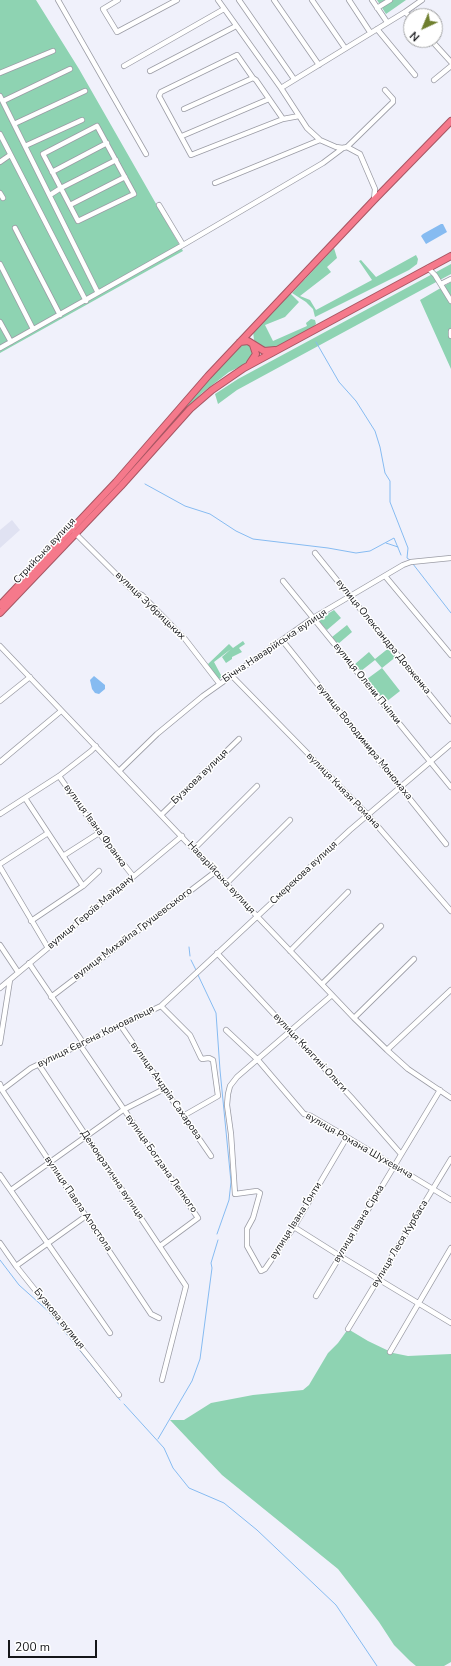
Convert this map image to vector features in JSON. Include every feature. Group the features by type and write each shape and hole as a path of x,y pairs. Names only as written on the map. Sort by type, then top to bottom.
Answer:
{"highway":[{"path":"86,518 200,384 384,189 451,121"},
{"path":"86,518 121,486 190,409 224,381 244,368 451,256"},
{"path":"240,342 248,341 264,351 278,350"},
{"path":"244,368 255,358 256,351 253,344"},
{"name":"Стрийська вулиця","path":"0,613 75,533 86,518"},
{"name":"Стрийська вулиця","path":"0,605 86,518"}],"street":[{"path":"58,0 146,154"},
{"path":"118,0 103,9 116,32 176,0"},
{"path":"218,0 281,88 307,128 320,140 336,147 345,148 360,154 375,189 374,200"},
{"path":"239,0 294,79"},
{"path":"274,0 319,65"},
{"path":"312,0 345,48"},
{"path":"349,0 370,32"},
{"path":"372,0 386,22"},
{"path":"377,8 390,0"},
{"path":"411,8 422,0"},
{"path":"124,66 224,9"},
{"path":"281,88 386,22 403,13"},
{"path":"150,71 236,26"},
{"path":"377,28 415,75"},
{"path":"438,48 451,62"},
{"path":"0,73 53,51"},
{"path":"283,119 237,55 161,92 159,96 191,155 283,119 299,116"},
{"path":"434,80 451,66"},
{"path":"2,101 70,70"},
{"path":"184,109 253,78"},
{"path":"0,348 86,301 323,163 345,148 393,102 393,99 385,90"},
{"path":"14,124 85,91"},
{"path":"0,96 98,293"},
{"path":"182,136 269,99"},
{"path":"25,146 82,120"},
{"path":"97,126 116,160 134,194 78,221 43,154 97,126"},
{"path":"0,134 86,301"},
{"path":"216,183 320,140"},
{"path":"52,172 107,143"},
{"path":"0,162 10,155"},
{"path":"50,195 116,160"},
{"path":"70,205 125,177"},
{"path":"375,189 384,189"},
{"path":"0,193 3,198"},
{"path":"159,204 183,245"},
{"path":"15,228 60,315"},
{"path":"0,264 33,329"},
{"path":"428,268 436,275 450,298"},
{"path":"441,284 451,279"},
{"path":"0,322 11,342"},
{"path":"0,335 4,330"},
{"path":"451,331 451,336"},
{"name":"вулиця Зубрицьких","path":"75,533 133,591 142,596 185,639 219,684"},
{"name":"вулиця Олександра Довженка","path":"315,553 451,721"},
{"name":"Бічна Наварійська вулиця","path":"119,771 156,734 219,684 313,618 411,562 451,558"},
{"path":"385,576 451,655"},
{"name":"вулиця Олени Пчілки","path":"283,581 451,787"},
{"name":"вулиця Володимира Мономаха","path":"282,640 446,844"},
{"name":"Наварійська вулиця","path":"0,646 354,1018 408,1069 451,1098"},
{"name":"вулиця Князя Романа","path":"231,675 367,814 451,911"},
{"path":"0,701 30,677"},
{"path":"0,762 61,711"},
{"name":"Бузкова вулиця","path":"161,815 239,739"},
{"name":"Смерекова вулиця","path":"258,916 367,814 451,744"},
{"path":"0,814 59,776 91,752 96,746"},
{"name":"вулиця Івана Франка","path":"59,776 99,833 132,876"},
{"path":"194,849 257,786"},
{"path":"25,798 83,886"},
{"path":"226,884 290,820"},
{"path":"48,833 0,866 48,948"},
{"path":"63,856 99,833"},
{"name":"вулиця Героїв Майдану","path":"0,988 132,876 182,836"},
{"path":"31,921 83,886 99,871"},
{"name":"вулиця Михайла Грушевського","path":"51,997 215,872"},
{"path":"290,951 348,892"},
{"name":"вулиця Євгена Коновальця","path":"1,1087 39,1065 161,1006 258,916"},
{"path":"322,984 381,926"},
{"path":"0,945 18,972"},
{"name":"вулиця Княгині Ольги","path":"217,953 351,1096 401,1154"},
{"path":"354,1018 414,959"},
{"name":"вулиця Богдана Лепкого","path":"29,963 124,1110 198,1218 160,1246"},
{"path":"0,1043 10,980"},
{"path":"387,1050 451,990"},
{"path":"258,1060 332,995"},
{"path":"161,1006 190,1035 199,1057 202,1059 211,1058 214,1063 218,1096 183,1116"},
{"name":"вулиця Андрія Сахарова","path":"121,1026 211,1156"},
{"name":"вулиця Романа Шухевича","path":"226,1030 258,1060 302,1112 347,1137 451,1200"},
{"name":"вулиця Івана Ґонти","path":"258,1060 237,1077 230,1086 227,1105 231,1134 235,1194 257,1191 260,1193 253,1218 247,1229 246,1238 248,1246 261,1271 265,1269 294,1227 347,1137"},
{"name":"Демократична вулиця","path":"39,1065 186,1286 162,1380"},
{"name":"вулиця Павла Апостола","path":"1,1087 151,1314 159,1318"},
{"name":"вулиця Богдана Лепкого","path":"11,1190 124,1110 164,1089"},
{"name":"вулиця Івана Сірка","path":"316,1296 440,1090"},
{"name":"вулиця Леся Курбаса","path":"348,1328 451,1159"},
{"path":"0,1175 110,1332"},
{"path":"16,1266 86,1216"},
{"path":"294,1227 451,1323"},
{"name":"Бузкова вулиця","path":"0,1243 16,1266 119,1395"},
{"path":"390,1352 451,1248"}],"shaded area":[{"path":"12,520 20,530 0,548 0,530"}],"green space":[{"path":"0,0 36,0 79,69 183,251 0,353"},
{"path":"377,0 406,0 386,14"},
{"path":"334,248 337,258 327,267 331,272 300,296 310,300 316,310 372,280 359,261 361,260 376,277 416,255 418,259 417,264 409,270 315,317 313,309 306,302 292,293"},
{"path":"451,264 451,274 237,390 218,404 215,394 238,379"},
{"path":"451,282 451,369 420,300"},
{"path":"289,292 299,302 285,317 265,325 273,341 307,326 306,323 311,319 315,320 316,324 272,349 262,348 254,340 253,331"},
{"path":"243,344 249,344 254,351 250,362 229,372 202,393 36,572 199,390"},
{"path":"334,610 341,618 327,630 318,620"},
{"path":"347,625 352,632 338,644 332,637"},
{"path":"243,641 245,644 239,648 242,652 232,657 232,659 226,663 222,657 231,649 214,662 222,677 218,680 208,664 229,644 233,648"},
{"path":"390,647 397,656 382,668 375,660 361,671 355,664 369,652 375,659"},
{"path":"382,668 400,691 386,702 367,679"},
{"path":"348,1329 393,1353 408,1356 451,1354 451,1662 444,1666 416,1666 410,1661 394,1645 379,1622 338,1569 222,1475 170,1420 184,1420 211,1403 253,1395 303,1390 309,1385 328,1353 338,1343"}],"water":[{"path":"443,224 447,232 426,244 421,236"},
{"path":"94,676 105,685 105,689 99,694 95,693 92,689 90,680"}],"waterway":[{"path":"316,342 339,382 356,401 375,431 385,473 390,481 390,502 408,548 407,558 410,560"},
{"path":"145,484 185,506 210,514 236,531 253,539 356,553 370,551 394,538 401,555"},
{"path":"386,543 398,547"},
{"path":"413,564 451,613"},
{"path":"189,947 190,956"},
{"path":"191,960 196,970"},
{"path":"198,975 216,1013 231,1182 229,1200 217,1234"},
{"path":"158,1439 192,1381 200,1359 212,1268 211,1263 218,1240"},
{"path":"0,1260 19,1285 48,1311 120,1400"},
{"path":"124,1404 164,1448 173,1468 189,1488 224,1503 257,1530 336,1605 377,1666"}]}
